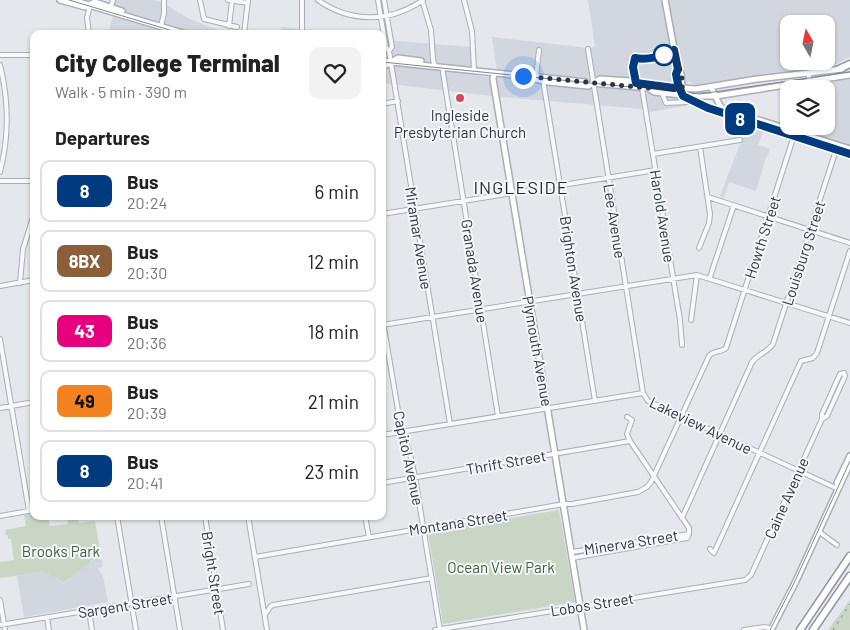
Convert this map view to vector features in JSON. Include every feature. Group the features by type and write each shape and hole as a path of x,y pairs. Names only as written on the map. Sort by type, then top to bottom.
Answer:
{"highway":[{"path":"838,70 850,66"},
{"path":"800,629 850,556"},
{"path":"813,630 850,576"}],"main road":[{"path":"60,0 85,7 90,5"},
{"path":"73,0 110,9 171,30"},
{"path":"665,0 678,67 676,74 682,92 708,108 780,127"},
{"path":"386,65 398,58 431,62 435,66 540,79 645,88 655,86"},
{"path":"645,88 662,93 682,92 757,79 838,70"},
{"name":"Plymouth Avenue","path":"494,73 493,81 584,630"},
{"path":"821,80 850,75"},
{"path":"594,83 600,79 630,81 682,92 716,96 780,86"},
{"path":"711,87 720,106 724,109 780,126"},
{"path":"806,135 850,154"},
{"path":"837,148 850,149"},
{"path":"838,489 837,483 850,456"},
{"path":"771,630 850,463"}],"street":[{"path":"110,9 113,0"},
{"path":"161,26 164,14 164,0"},
{"path":"200,0 204,19 238,27"},
{"path":"229,26 230,0 248,1 244,30"},
{"path":"302,0 302,30"},
{"path":"318,0 335,10 348,15 362,17 381,17 402,12 422,0 432,30 435,66"},
{"name":"Miramar Avenue","path":"378,0 383,30"},
{"name":"Miramar Avenue","path":"384,0 392,47 390,51 391,62 450,424"},
{"path":"464,0 472,31 474,70"},
{"path":"88,30 87,18 90,5"},
{"name":"Miramar Avenue","path":"386,48 390,51"},
{"name":"Lee Avenue","path":"588,49 643,393"},
{"name":"Brighton Avenue","path":"539,50 540,79 560,186 595,401"},
{"path":"0,55 30,54"},
{"path":"0,65 7,117 6,143 0,172"},
{"name":"Granada Avenue","path":"443,67 498,416"},
{"path":"809,74 810,80"},
{"name":"Harold Avenue","path":"645,88 682,345"},
{"path":"680,102 682,92"},
{"path":"662,93 666,103 688,102"},
{"path":"386,103 398,101"},
{"name":"Howth Street","path":"726,348 795,135"},
{"path":"653,154 740,140"},
{"path":"699,248 710,218 700,147"},
{"name":"Louisburg Street","path":"682,518 752,362 759,354 769,349 773,344 837,148"},
{"path":"386,213 656,170"},
{"path":"0,181 30,181"},
{"path":"708,197 850,243"},
{"path":"710,278 734,205"},
{"path":"20,283 19,273 23,249 30,227"},
{"path":"710,549 714,553 802,361 816,355 850,251"},
{"path":"691,320 698,275"},
{"path":"386,325 698,275 850,323"},
{"path":"0,286 30,281"},
{"path":"0,339 30,506"},
{"name":"Capitol Avenue","path":"386,342 402,432 410,454 415,477 440,630"},
{"name":"Montana Street","path":"255,557 638,492 647,487 651,482 709,356 713,352 726,348"},
{"name":"Caine Avenue","path":"749,577 822,419 822,414 840,374 844,373 845,376 827,416 822,419"},
{"name":"Lakeview Avenue","path":"386,434 643,393 648,401 838,489"},
{"path":"0,408 30,403"},
{"path":"627,417 632,420 627,434 630,441 682,518"},
{"name":"Thrift Street","path":"386,482 630,441"},
{"path":"0,516 30,511"},
{"name":"Minerva Street","path":"572,555 687,538 689,528 682,518"},
{"path":"118,520 136,630"},
{"path":"162,520 180,630"},
{"name":"Bright Street","path":"206,520 223,630"},
{"path":"249,520 267,630"},
{"path":"366,520 368,537"},
{"path":"818,531 837,545"},
{"name":"Lobos Street","path":"435,630 746,580 749,577"},
{"path":"265,615 273,605 432,578"},
{"name":"Sargent Street","path":"2,625 250,584"},
{"path":"0,600 2,625 5,630"},
{"path":"89,611 92,630"},
{"path":"47,618 49,630"},
{"path":"744,630 765,627 771,630"}],"shaded area":[{"path":"116,0 153,0 161,2 188,18 219,30 109,30 116,7"},
{"path":"588,0 850,0 850,57 835,65 835,15 780,15 780,70 806,70 701,85 688,81 686,106 650,112 643,109 491,96 386,83 386,40 471,47 472,75 498,78 492,37 588,48 595,47"},
{"path":"281,27 306,30 281,30"},
{"path":"850,79 850,145 820,135 835,135 835,81"},
{"path":"747,126 763,131 758,145 770,149 756,191 729,182 724,198 720,196"},
{"path":"101,556 103,566 98,569 103,576 108,602 24,617 17,576 42,572 65,582 89,562"}],"green space":[{"name":"Ocean View Park","path":"559,510 575,602 443,624 428,532"},
{"name":"Brooks Park","path":"30,514 30,520 49,520 50,526 68,524 68,520 78,520 79,523 95,521 101,556 90,561 90,563 65,582 42,572 0,578 0,562 14,560 11,539 8,539 5,530 26,526 24,515"},
{"path":"850,600 850,630 828,630"}],"tram line":[{"path":"69,0 170,30"},
{"path":"386,62 700,94 850,72"},
{"path":"770,630 795,581 850,461"}],"railway":[{"path":"833,630 850,604"}],"bus line":[{"name":"8","path":"674,88 636,83 633,67 635,58 640,59 669,54 674,50 678,69 676,74 683,96 708,108 850,154"}],"place":[{"name":"Ingleside Presbyterian Church","path":"460,98"}],"district":[{"name":"INGLESIDE","path":"521,187"}],"route":[{"path":"523,76 648,88 655,86 682,89 681,74 674,50 664,55"}]}
